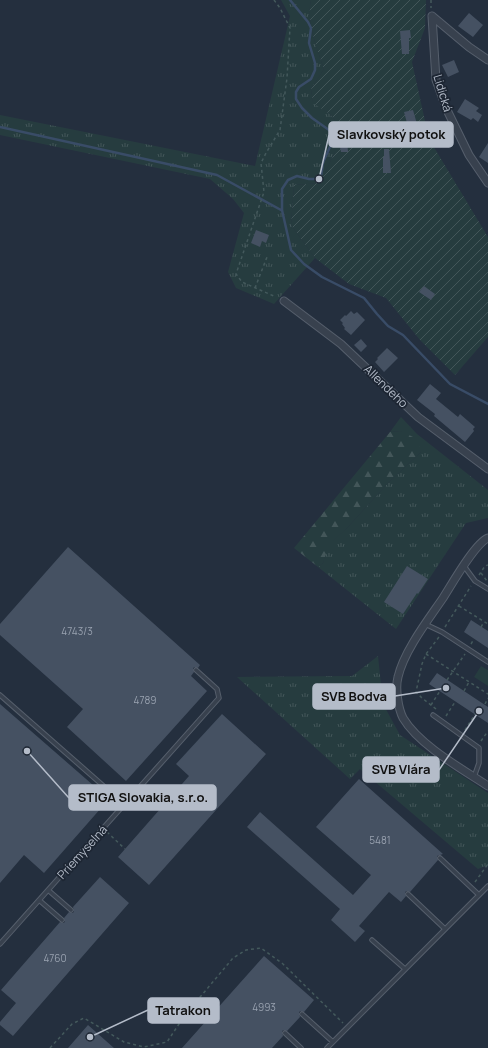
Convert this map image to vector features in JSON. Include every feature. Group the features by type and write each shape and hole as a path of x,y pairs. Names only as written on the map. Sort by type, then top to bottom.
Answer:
{"street":[{"name":"Lidická","path":"488,60 469,47 432,16 436,80 447,110 469,154 488,183"},
{"name":"Allendeho","path":"284,301 341,344 418,417 488,469"},
{"path":"488,538 483,540 473,551 406,656 398,677 396,693 402,717 414,733 438,752 488,786"}],"lane":[{"path":"464,566 475,581 488,589"},
{"path":"425,624 442,632 488,662"},
{"name":"Priemyselná","path":"0,944 219,698 217,689 196,670"},
{"path":"0,695 124,804"},
{"path":"433,715 478,748 479,763 474,776"},
{"path":"440,858 479,895"},
{"path":"327,1048 488,886"},
{"path":"48,890 71,910"},
{"path":"408,894 445,929"},
{"path":"39,900 62,920"},
{"path":"372,940 405,969"},
{"path":"302,1014 333,1042"},
{"path":"285,1034 301,1048"}],"path":[{"path":"274,0 280,8 290,28 280,130 261,163 264,192 236,274 242,282 284,301"},
{"path":"255,288 267,257"},
{"path":"455,702 446,716 416,692 422,664 426,654 485,566 488,565"},
{"path":"481,573 488,582"},
{"path":"459,606 488,624"},
{"path":"481,627 484,622"},
{"path":"426,654 488,694"},
{"path":"448,680 464,655"},
{"path":"464,691 469,682"},
{"path":"431,705 440,691"},
{"path":"484,704 488,698"},
{"path":"465,730 475,714"},
{"path":"481,742 488,731"},
{"path":"476,738 484,744"},
{"path":"107,832 126,849"},
{"path":"472,888 488,864"},
{"path":"50,1048 72,1024 84,1018 124,1042 144,1047 168,1042 186,1015 233,958 246,950 261,948 283,964 347,1028"}],"green space":[{"path":"281,0 311,0 311,26 315,44 324,69 311,89 313,102 331,115 339,126 335,133 335,152 320,183 294,185 291,225 315,258 274,304 236,288 228,272 244,213 233,199 210,179 0,135 0,115 255,166 290,16"},
{"path":"311,0 426,0 425,28 412,62 429,139 488,237 488,337 455,375 420,340 386,298 349,284 315,258 291,225 294,185 320,183 335,152 335,133 339,126 331,115 313,103 311,89 324,69 315,44 311,26"},
{"path":"401,417 417,434 488,490 488,518 466,523 396,629 318,567 323,563 328,545 347,528 388,483 421,452 401,431 390,432"},
{"path":"401,431 417,439 421,452 388,483 347,528 329,545 323,563 318,567 294,548 390,432"},
{"path":"378,656 383,704 400,735 488,793 488,865 478,869 360,769 350,779 237,677 352,676"},
{"path":"481,666 488,670 488,686 474,677"}],"building":[{"path":"469,13 483,25 473,37 458,26"},
{"path":"410,30 411,38 409,38 409,54 402,54 400,31"},
{"path":"454,60 459,72 448,77 442,65"},
{"path":"465,99 479,108 476,111 482,115 478,122 473,118 471,120 457,112"},
{"path":"413,110 421,138 418,139 409,122 407,123 404,112"},
{"path":"348,129 350,139 347,139 348,152 341,152 337,132"},
{"path":"488,143 488,163 479,157"},
{"path":"384,149 389,149 391,173 383,173"},
{"path":"256,230 269,235 266,243 262,241 260,247 251,243"},
{"path":"424,286 435,294 431,300 419,292"},
{"path":"351,311 354,314 357,312 365,320 351,335 344,329 343,323 340,320"},
{"path":"361,339 367,346 361,352 354,345"},
{"path":"387,348 398,358 384,372 375,362"},
{"path":"430,384 441,393 436,399 458,417 460,414 475,427 473,429 474,431 465,442 434,416 435,414 417,400"},
{"path":"68,547 200,665 198,668 193,668 194,672 191,676 207,691 126,781 67,727 83,709 0,635 0,624"},
{"path":"407,566 428,579 403,614 384,602"},
{"path":"471,620 488,631 488,648 464,632"},
{"path":"437,673 488,707 488,723 429,684"},
{"path":"0,704 109,799 44,873 24,855 0,883"},
{"path":"222,714 266,754 149,885 118,857 189,776 176,764"},
{"path":"359,779 443,854 437,856 438,860 410,892 405,892 406,896 401,902 389,892 359,926 365,931 355,942 331,920 340,909 247,827 260,812 353,895 371,875 316,827"},
{"path":"100,877 129,903 13,1036 0,1025 0,1022 16,1003 1,990 60,922 65,922 64,918 69,912 74,912 73,907"},
{"path":"264,956 314,1000 304,1012 299,1012 300,1017 287,1031 282,1031 283,1036 272,1048 182,1048"},
{"path":"88,1025 114,1048 68,1048"}],"waterway":[{"path":"290,0 311,28 309,43 315,63 315,70 311,79 299,87 296,92 296,99 302,108 312,118 329,130 333,138 323,163 322,172 319,179 309,179 297,176 288,180 282,189 282,210 291,250 304,264 322,277 364,298 388,326 403,335 450,384 488,404"},
{"path":"0,127 217,175 281,210"}],"place":[{"name":"Slavkovský potok","path":"319,179"},
{"name":"SVB Bodva","path":"446,688"},
{"name":"SVB Vlára","path":"479,711"},
{"name":"STIGA Slovakia, s.r.o.","path":"27,751"},
{"name":"Tatrakon","path":"90,1037"}]}
